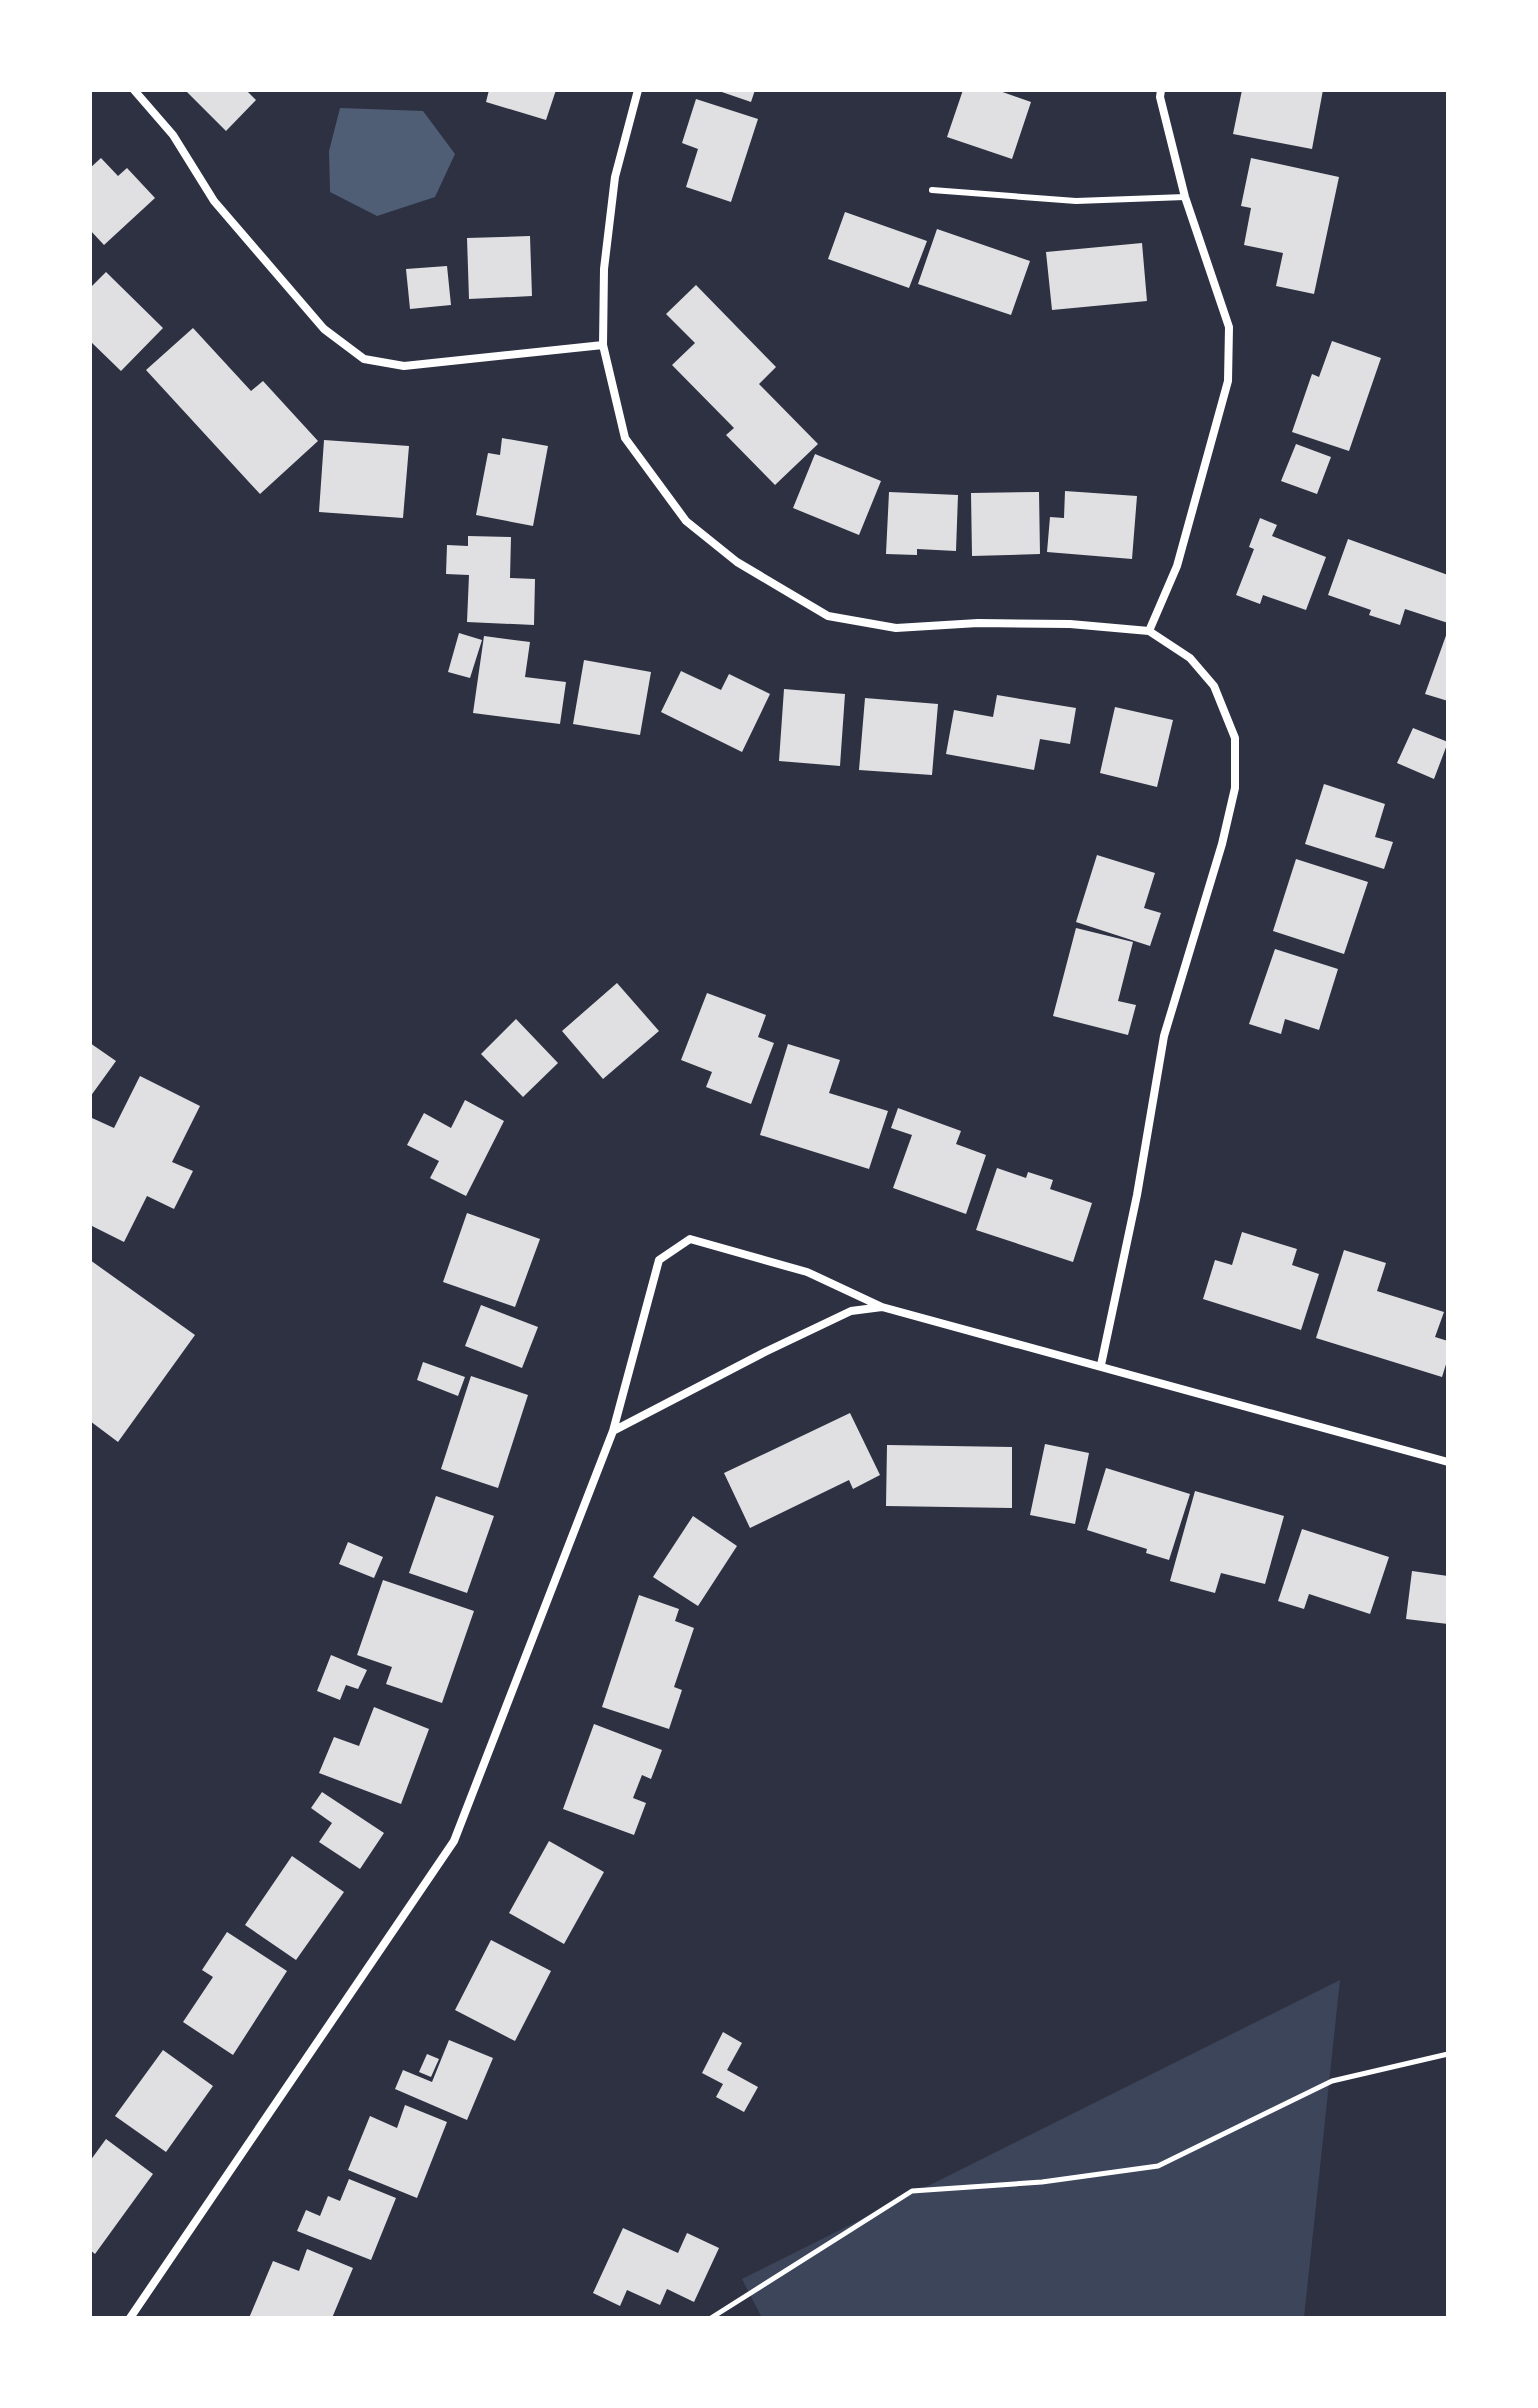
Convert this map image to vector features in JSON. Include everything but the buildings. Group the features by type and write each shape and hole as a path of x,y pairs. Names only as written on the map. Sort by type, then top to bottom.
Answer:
{"street":[{"path":"134,90 173,135 214,201 324,329 364,359 404,366 603,345"},
{"path":"638,90 615,177 604,269 603,345 625,438 686,521 737,562 828,616 896,628 978,623 1055,624 1149,631 1190,658 1214,686 1235,738 1235,788 1222,844 1164,1036 1137,1195 1101,1365"},
{"path":"1149,631 1177,566 1228,381 1229,327 1185,197 1160,97 1161,90"},
{"path":"130,2318 454,1841 613,1431 659,1260 690,1239 807,1272 882,1307 1448,1462"},
{"path":"613,1431 851,1311 882,1307"}],"lane":[{"path":"932,190 1076,201 1185,197"}],"path":[{"path":"711,2318 912,2191 1042,2182 1158,2166 1332,2081 1448,2054"}],"shaded area":[{"path":"340,108 423,111 455,154 435,197 377,216 330,192 329,151"},
{"path":"1340,1980 1304,2318 762,2318 742,2279"}]}
